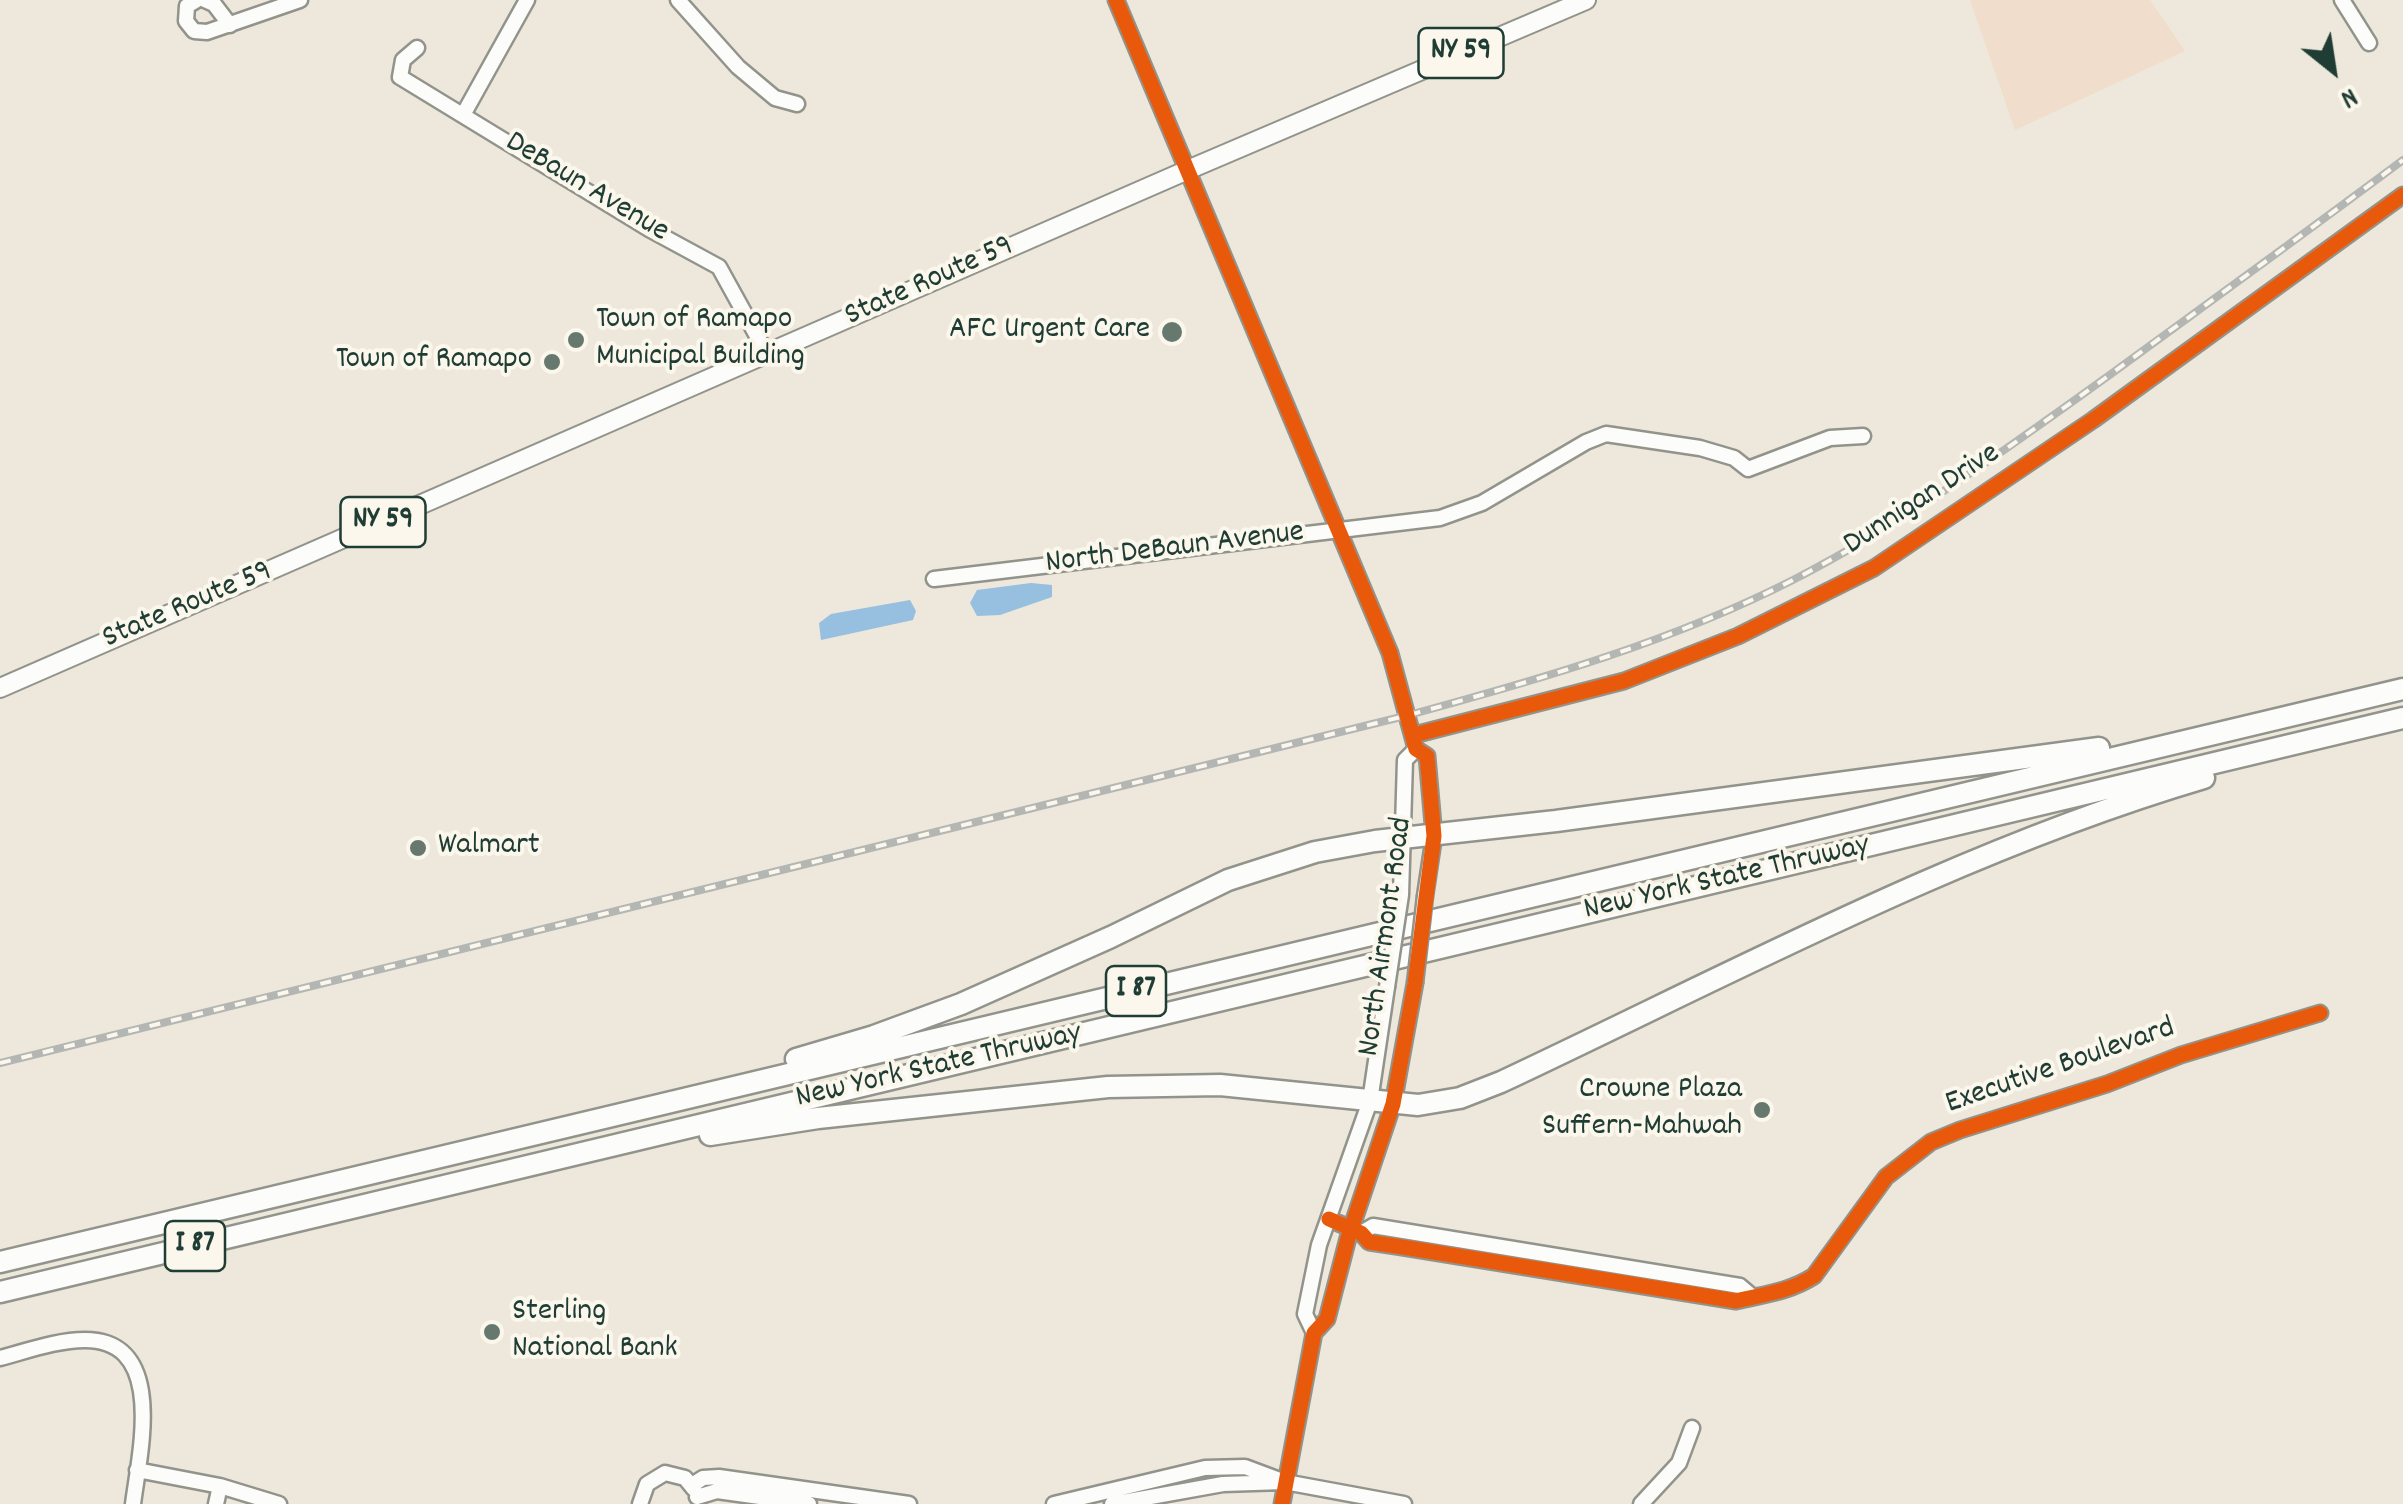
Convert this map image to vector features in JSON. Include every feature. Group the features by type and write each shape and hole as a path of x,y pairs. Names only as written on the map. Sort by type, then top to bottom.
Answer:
{"highway":[{"name":"New York State Thruway","path":"0,1262 2403,688"},
{"name":"New York State Thruway","path":"0,1292 2403,719"},
{"path":"522,1168 805,1120 1108,1086 1220,1086 1392,1104 1440,1102 1480,1091 1962,866 2067,822 2403,719"},
{"path":"516,1140 915,1021 1058,961 1254,870 1343,846 2039,758 2272,720"}],"main road":[{"name":"State Route 59","path":"0,688 1586,0"}],"street":[{"path":"197,0 188,6 186,21 194,31 230,26 300,0"},
{"path":"205,0 214,4 230,26"},
{"path":"678,0 738,67 775,98 797,104"},
{"name":"North Airmont Road","path":"1116,0 1390,653 1415,742 1428,756 1434,836 1415,983 1392,1104 1327,1319 1314,1333 1282,1504"},
{"path":"2342,0 2369,44"},
{"path":"463,115 523,2"},
{"name":"DeBaun Avenue","path":"417,48 403,60 400,77 719,267 767,354"},
{"name":"Dunnigan Drive","path":"1415,742 1624,681 1738,636 1874,568 2092,420 2403,195"},
{"name":"North DeBaun Avenue","path":"934,580 1440,518 1482,502 1606,434 1700,448 1734,458 1748,469 1830,438 1864,436"},
{"name":"North Airmont Road","path":"1314,1333 1304,1314 1319,1245 1370,1100 1401,895 1405,760 1415,742"},
{"name":"Executive Boulevard","path":"1329,1219 1356,1231 1369,1242 1736,1300 1774,1295 1814,1276 1886,1177 1931,1142 2182,1055 2320,1013"},
{"path":"0,1358 89,1340 109,1345 129,1360 141,1384 144,1404 133,1504"},
{"path":"1641,1504 1679,1463 1692,1428"},
{"path":"1054,1504 1114,1499 1205,1468 1245,1467 1285,1482 1404,1504"},
{"path":"138,1470 220,1486 279,1504"},
{"path":"640,1504 642,1491 656,1476 676,1474 695,1495"},
{"path":"695,1495 703,1478 719,1477 822,1498 909,1504"},
{"path":"216,1504 220,1486"},
{"path":"695,1495 717,1492 809,1504"}],"shaded area":[{"path":"1970,0 2150,0 2185,51 2015,130"}],"water":[{"path":"1031,583 1052,585 1052,597 1000,615 977,616 970,603 977,590"},
{"path":"910,600 916,611 913,620 821,640 819,623 831,614"}],"railway":[{"path":"0,1063 1409,715 1556,673 1653,640 1793,580 1914,510 2066,406 2403,160"}],"cycle path":[{"path":"1116,0 1390,653 1416,749 1427,756 1434,836 1415,983 1393,1104 1348,1238 1327,1319 1314,1333 1282,1504"},
{"path":"1414,735 1624,681 1738,636 1874,568 2093,420 2403,195"},
{"path":"1329,1219 1361,1233 1369,1242 1736,1301 1786,1289 1814,1276 1886,1177 1931,1142 2107,1084 2181,1055 2320,1013"}],"place":[{"name":"AFC Urgent Care","path":"1172,332"},
{"name":"Town of Ramapo Municipal Building","path":"576,340"},
{"name":"Town of Ramapo","path":"552,362"},
{"name":"Walmart","path":"418,848"},
{"name":"Crowne Plaza Suffern-Mahwah","path":"1762,1110"},
{"name":"Sterling National Bank","path":"492,1332"}]}
